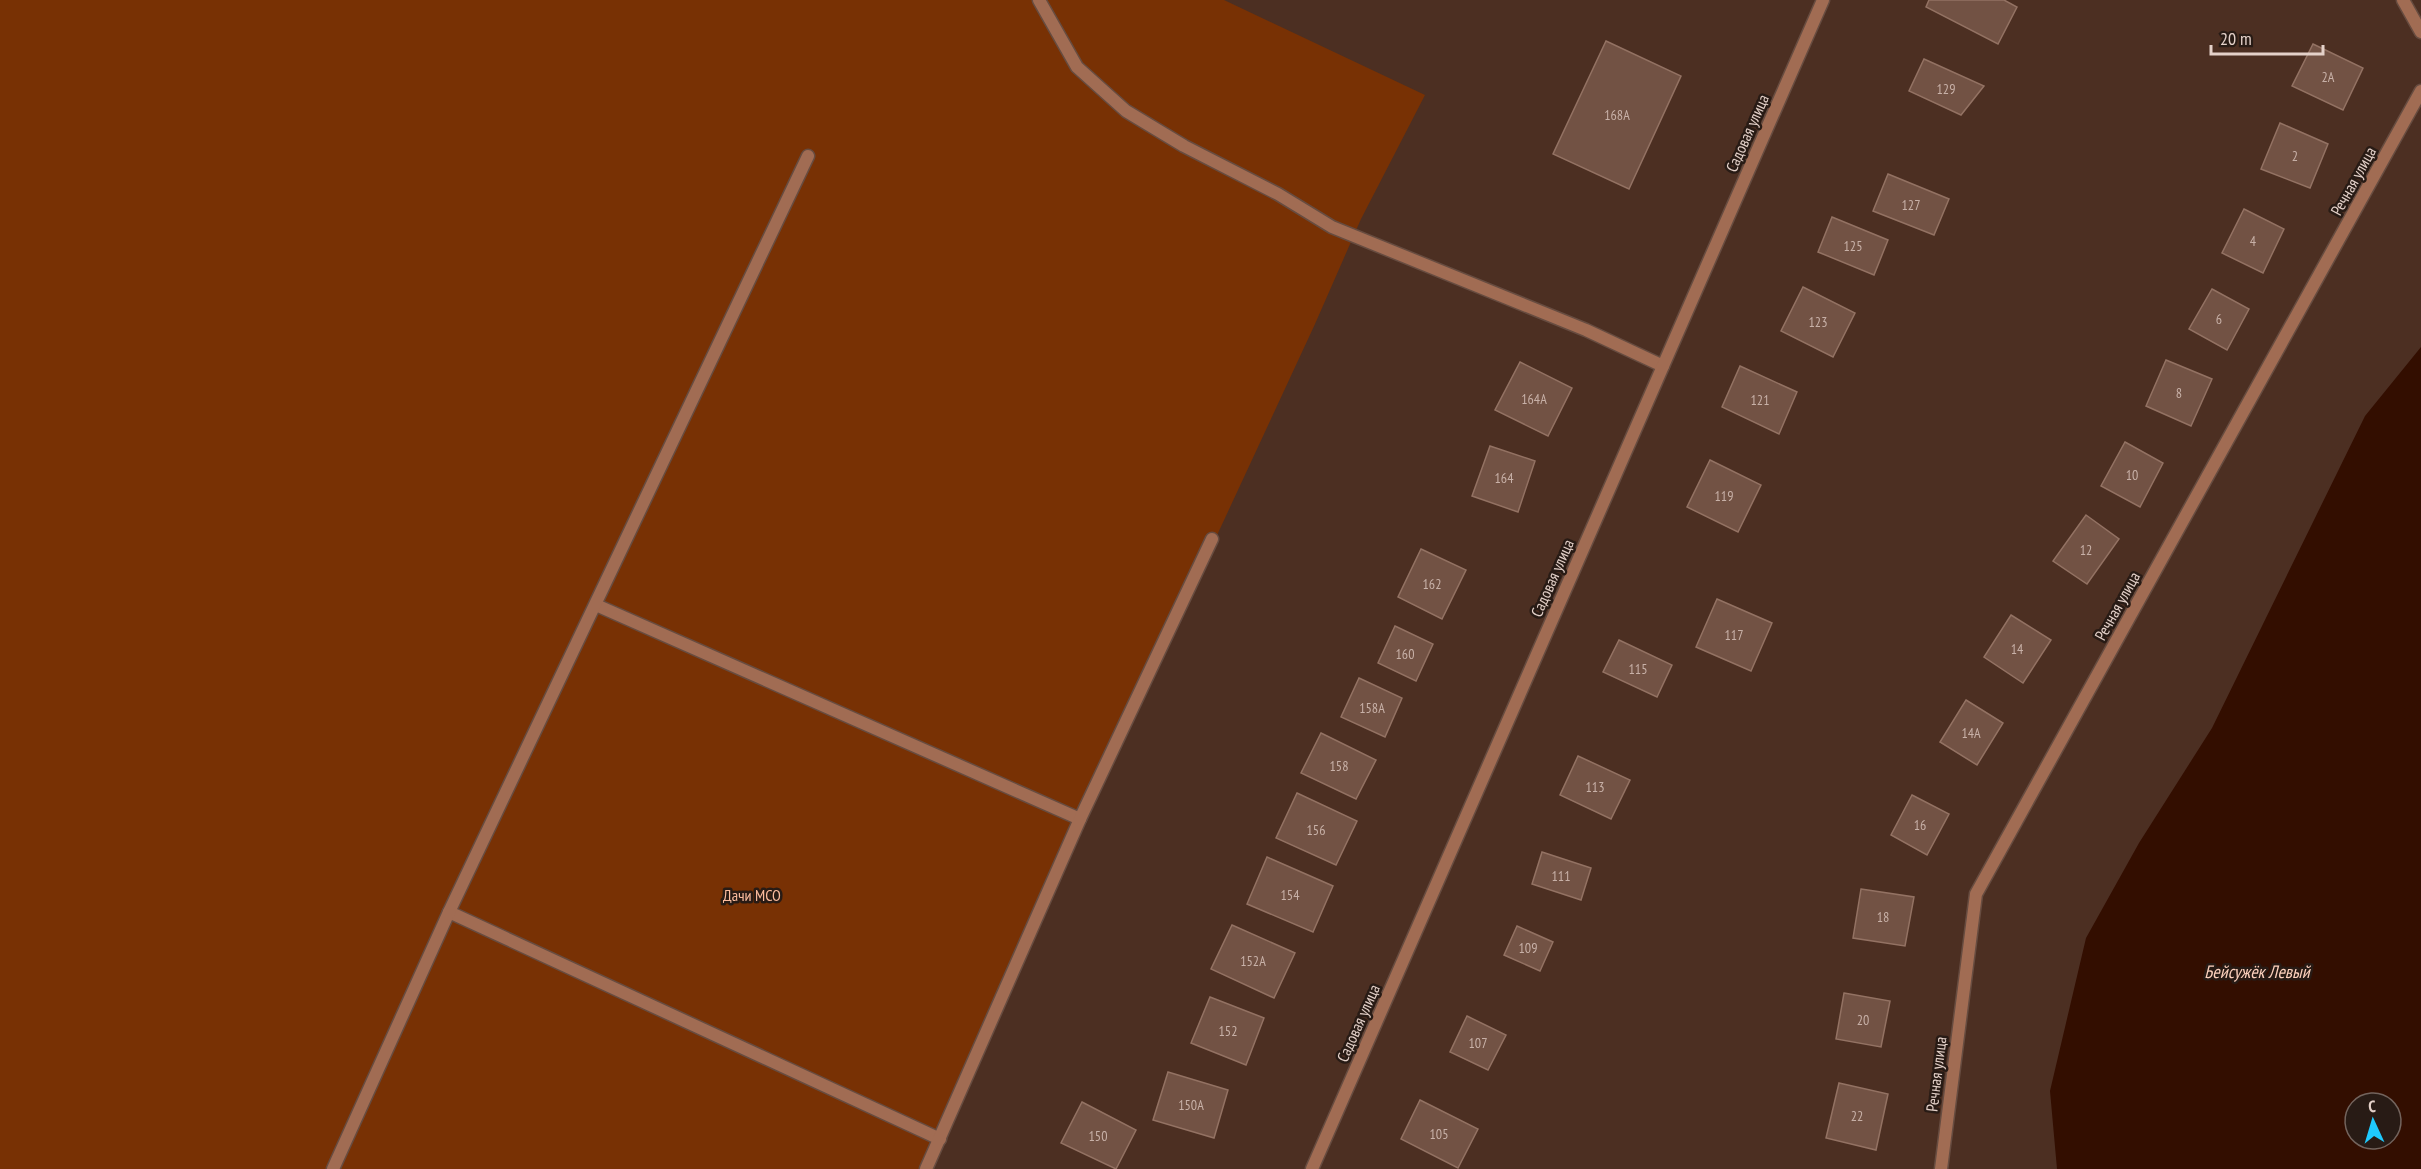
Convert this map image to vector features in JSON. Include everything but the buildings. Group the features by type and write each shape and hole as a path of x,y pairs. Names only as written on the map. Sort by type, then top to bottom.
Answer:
{"street":[{"path":"1038,0 1077,67 1126,111 1184,146 1278,194 1332,227 1586,330 1663,366"},
{"name":"Садовая улица","path":"1312,1169 1823,0"},
{"path":"2403,0 2421,32"},
{"name":"Речная улица","path":"1941,1169 1976,894 2421,91"},
{"path":"333,1169 449,912 808,156"},
{"path":"926,1169 1080,819 1212,539"},
{"path":"596,605 1080,819"},
{"path":"449,912 940,1139"}],"green space":[{"name":"Дачи МСО","path":"0,0 1224,0 1425,95 1361,219 1315,324 923,1169 0,1169"}],"water":[{"name":"Бейсужёк Левый","path":"2421,347 2421,1169 2057,1169 2050,1091 2086,938 2139,843 2212,728 2365,416"}]}
